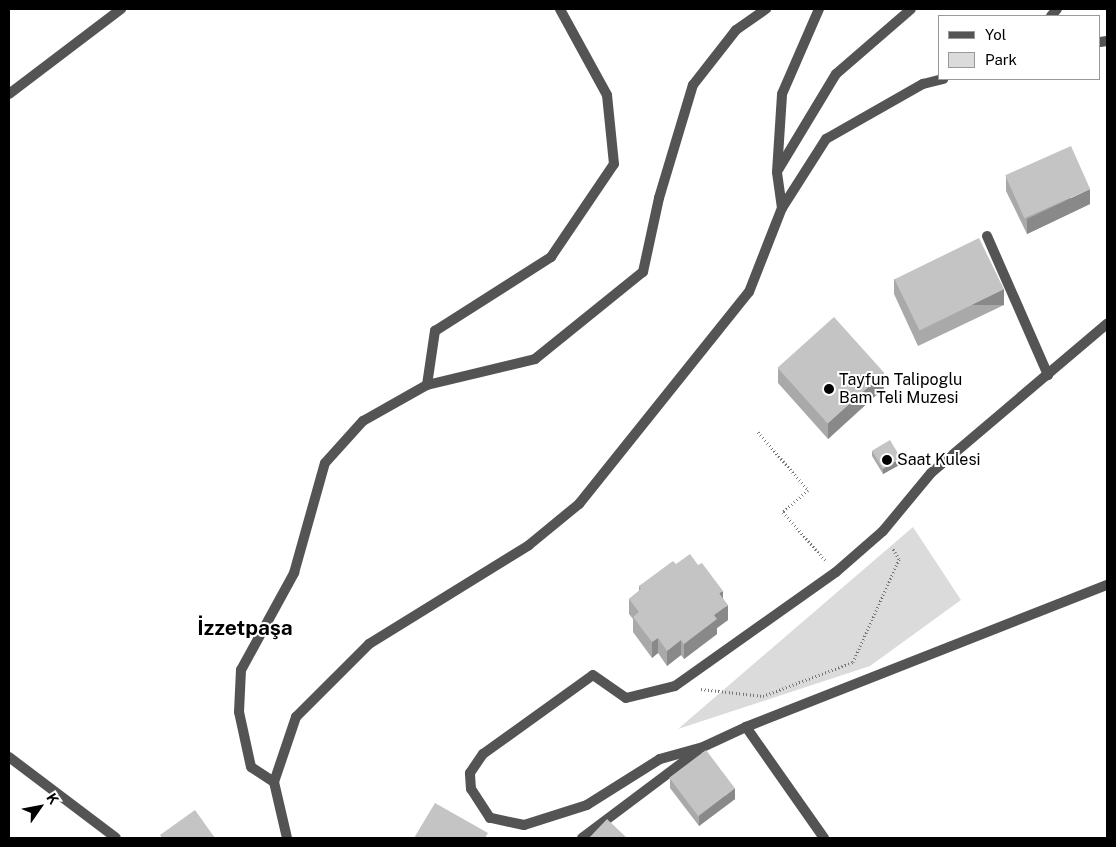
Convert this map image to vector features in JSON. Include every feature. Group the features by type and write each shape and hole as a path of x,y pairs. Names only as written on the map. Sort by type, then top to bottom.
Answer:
{"street":[{"path":"9,94 121,9"},
{"path":"427,386 434,331 551,257 614,164 607,96 560,9"},
{"path":"274,782 251,767 239,712 241,670 294,573 325,463 364,421 427,386 535,360 643,272 659,198 693,85 736,30 766,9"},
{"path":"782,208 777,172 782,94 820,9"},
{"path":"777,172 836,74 911,9"},
{"path":"287,838 274,782 296,717 369,644 529,545 579,504 749,292 782,208 826,139 923,84 938,80"},
{"path":"987,236 1048,375"},
{"path":"703,748 660,759 588,805 524,826 490,818 471,789 470,773 483,754 593,674 626,698 675,686 836,572 883,531 930,473 1107,324"},
{"path":"582,838 703,748 746,727 1107,585"},
{"path":"746,727 824,838"},
{"path":"9,757 116,838"}],"path":[{"path":"758,432 808,490 783,512 836,572"},
{"path":"675,686 762,696 853,662 899,559 883,531"}],"green space":[{"path":"913,527 961,600 870,666 678,729"}],"building":[{"path":"1071,146 1090,189 1024,218 1005,175"},
{"path":"979,238 1004,289 920,330 895,279"},
{"path":"834,317 884,373 828,424 778,368"},
{"name":"Saat Kulesi","path":"890,440 901,458 883,469 872,451"},
{"path":"690,554 698,565 702,563 723,591 719,593 728,605 714,615 717,619 684,644 681,640 667,651 658,638 652,642 633,617 639,612 629,599 641,589 639,586 673,561 676,564"},
{"path":"706,750 735,788 698,816 669,778"},
{"path":"435,803 488,833 485,838 414,838"},
{"path":"195,810 215,838 162,838 160,835"},
{"path":"607,819 627,838 589,838"}],"place":[{"name":"Tayfun Talipoglu Bam Teli Muzesi","path":"829,389"},
{"name":"Saat Kulesi","path":"887,460"}],"district":[{"name":"İzzetpaşa","path":"245,628"}]}
